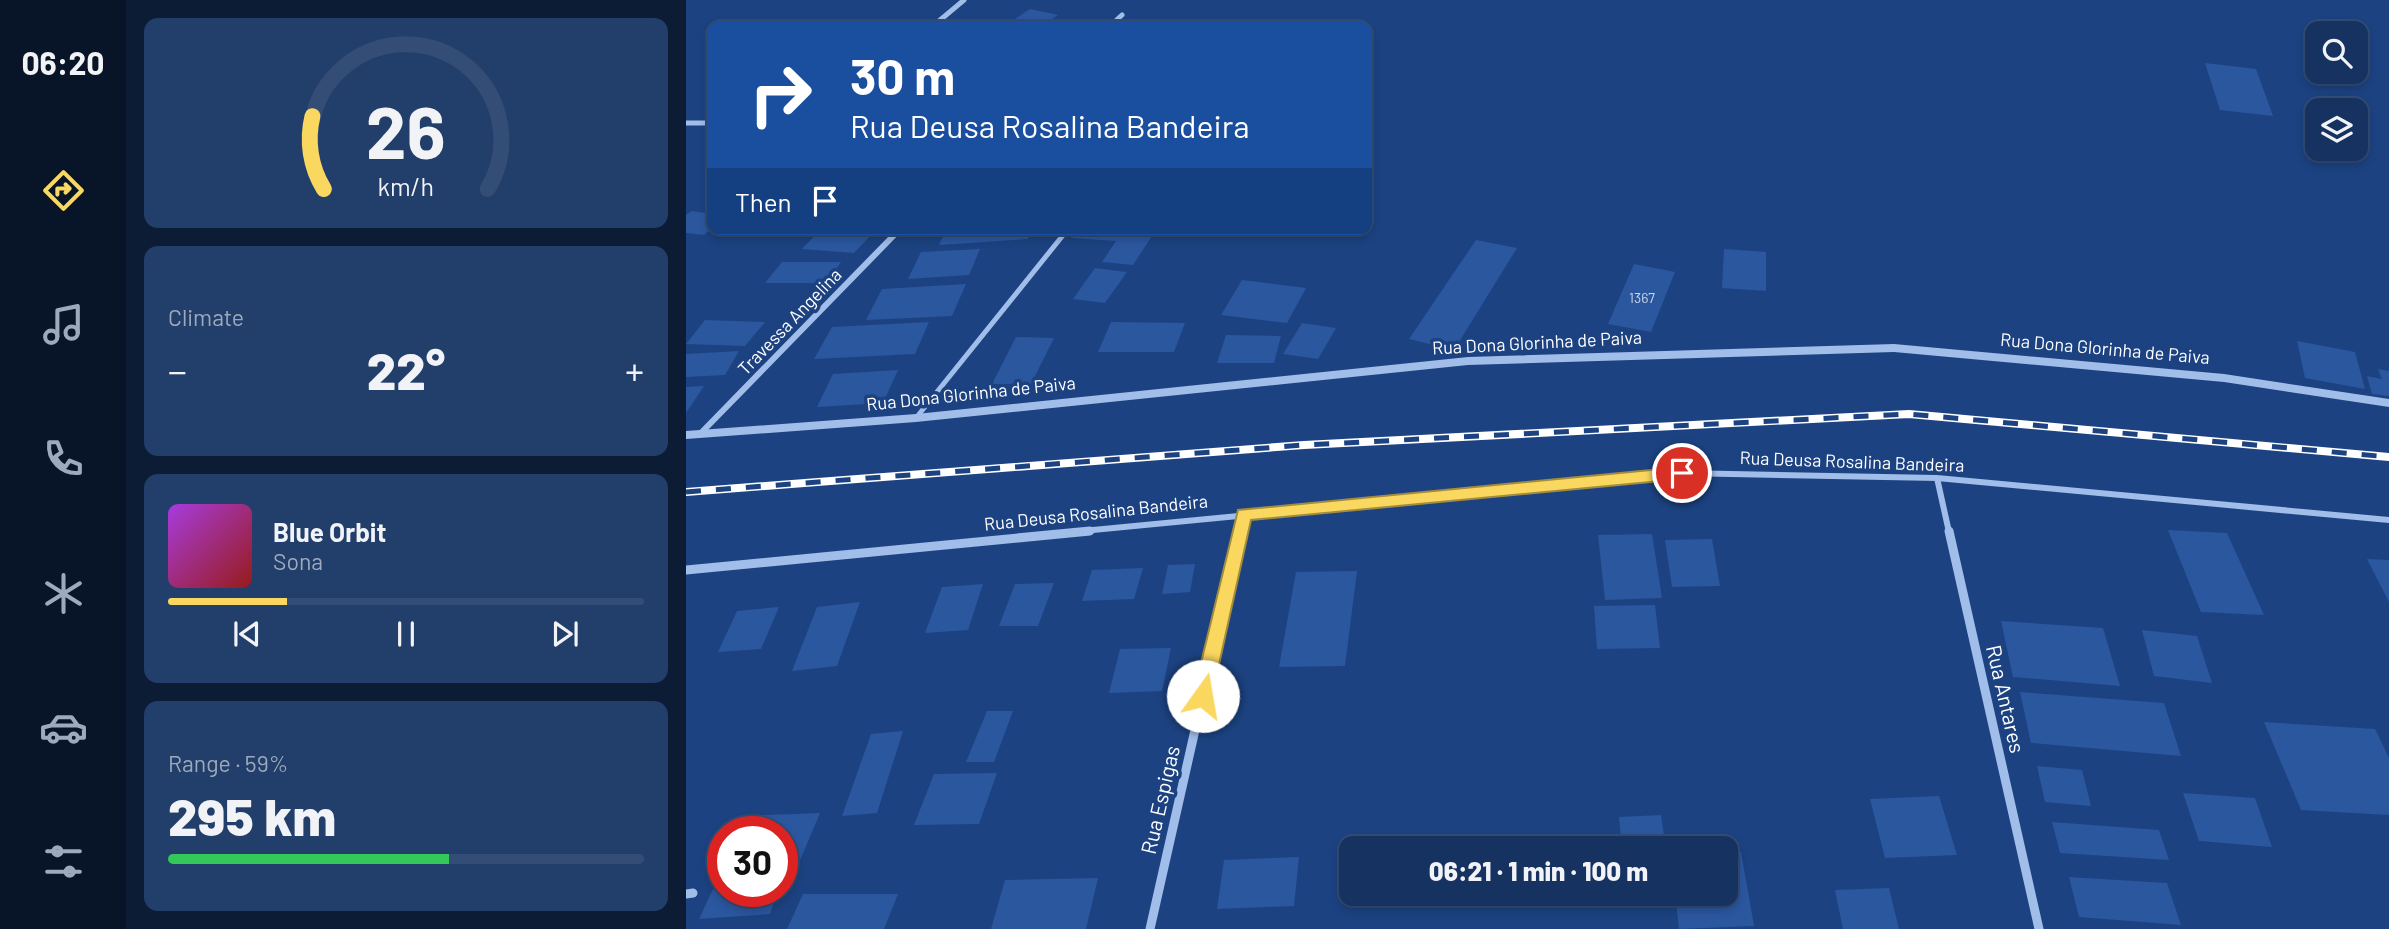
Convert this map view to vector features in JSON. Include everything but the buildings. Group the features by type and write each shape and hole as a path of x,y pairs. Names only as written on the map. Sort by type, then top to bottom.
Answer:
{"street":[{"path":"939,21 964,0"},
{"path":"1115,21 1122,15"},
{"path":"686,123 707,123"},
{"name":"Travessa Angelina","path":"700,434 894,235"},
{"name":"Rua Dona Glorinha de Paiva","path":"686,435 916,418 1468,361 1894,348 2224,378 2389,403"},
{"name":"Rua Deusa Rosalina Bandeira","path":"686,570 1682,473 1937,478 2389,520"},
{"name":"Rua Antares","path":"1937,478 2039,929"},
{"name":"Rua Espigas","path":"1150,929 1244,514"}],"lane":[{"path":"916,418 1063,235"}],"railway":[{"path":"686,492 1304,445 1909,414 2389,457"}],"route":[{"path":"1203,696 1244,514 1682,473"}]}
